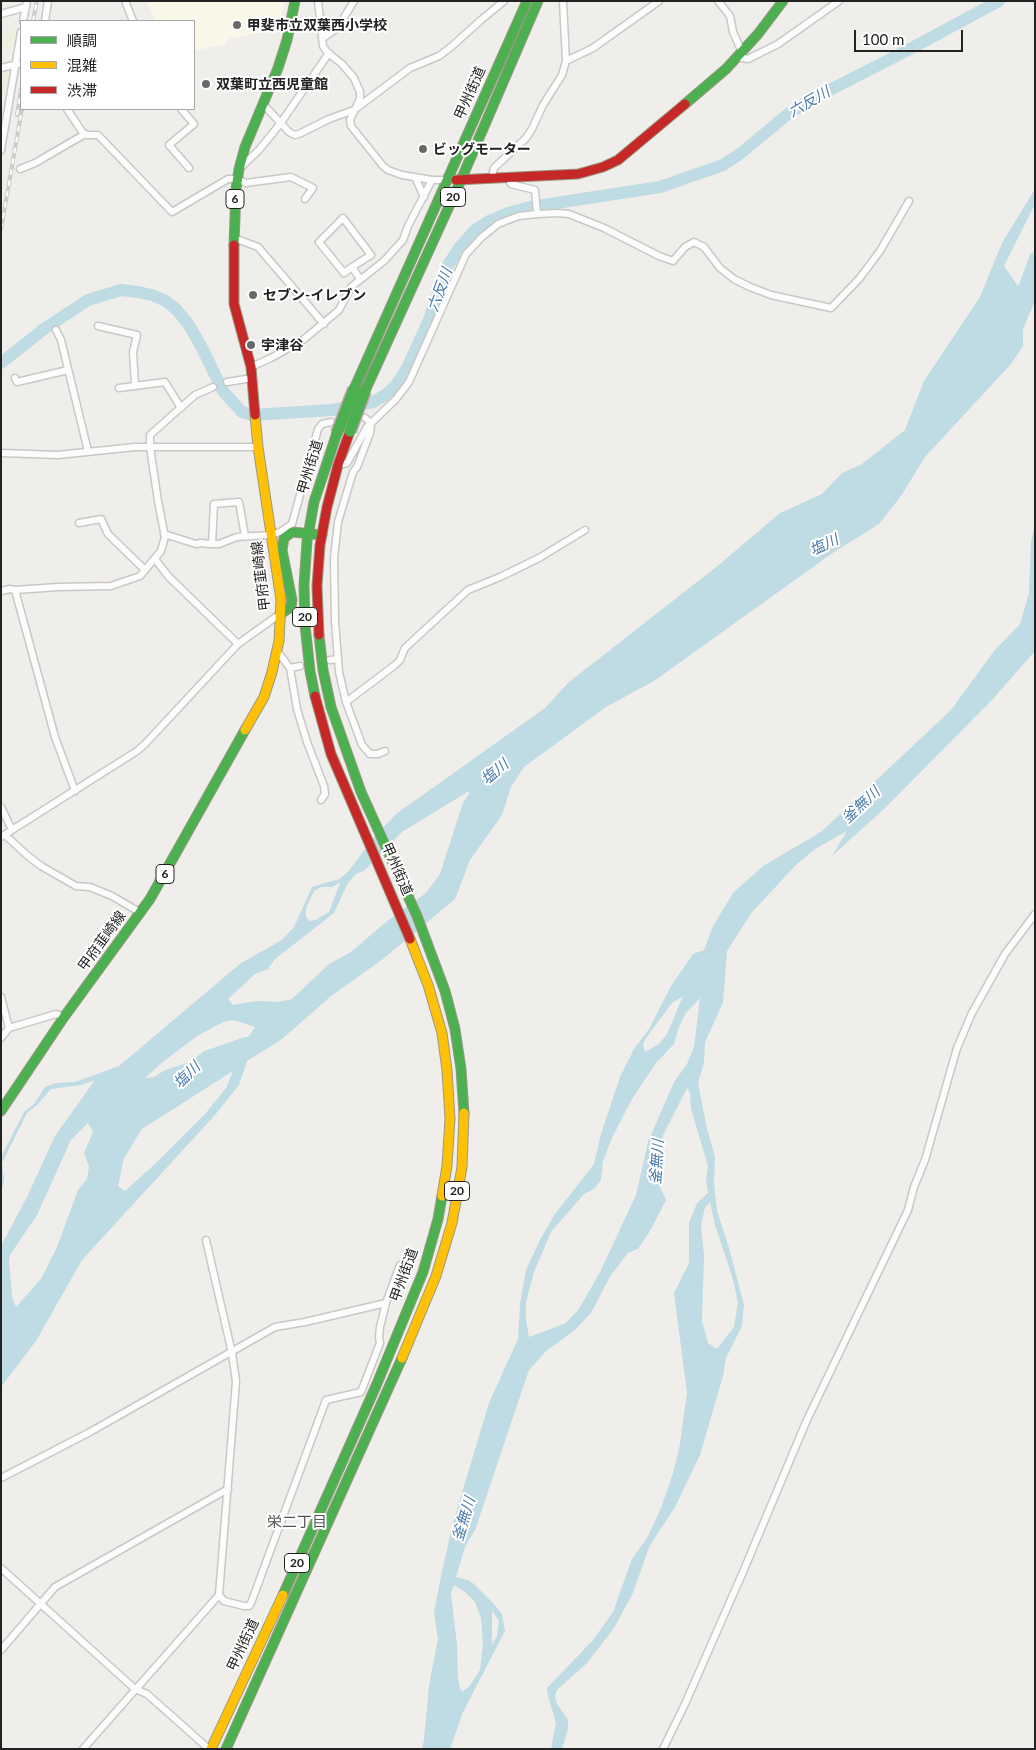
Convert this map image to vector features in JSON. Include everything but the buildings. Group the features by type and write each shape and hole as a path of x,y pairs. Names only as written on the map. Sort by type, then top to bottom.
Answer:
{"main road":[{"name":"甲府韮崎線","path":"1,1111 64,1017 141,913 171,865 264,697 277,651 281,600 258,447 251,373 247,348 234,304 234,238 238,174 245,147 278,68 292,19 294,1"},
{"name":"甲州街道","path":"226,1749 391,1382 436,1276 452,1223 462,1167 464,1118 461,1069 455,1029 445,991 417,916 361,792 331,707 323,670 318,624 318,586 322,535 338,465 350,431 359,390 448,180 527,1"},
{"name":"甲州街道","path":"210,1749 313,1529 374,1374 423,1272 438,1218 447,1166 450,1119 447,1070 442,1033 433,1001 404,922 331,754 318,712 310,671 305,625 304,585 308,533 314,502 336,433 359,390 461,180 538,1"},
{"path":"448,180 578,174 603,167 618,160 726,69 758,34 783,1"},
{"path":"280,614 291,607 292,600 282,550 284,538 292,532 322,535"}],"street":[{"path":"45,20 48,1"},
{"path":"125,1 133,20"},
{"path":"318,1 323,46 342,64 358,86 360,99 350,120 351,126 382,166 395,172 415,177 448,180"},
{"path":"323,38 340,24 354,1"},
{"path":"263,104 280,124 295,135 354,110 410,68 439,56 504,1"},
{"path":"492,178 494,168 526,138 543,105 562,75 566,61 563,1"},
{"path":"566,61 594,48 659,1"},
{"path":"718,1 730,16 740,54 748,59 778,44 839,1"},
{"path":"1,14 26,4"},
{"path":"23,20 26,4"},
{"path":"1,150 20,40"},
{"path":"20,169 36,163 85,134 98,135 172,212 238,174 280,124 329,53"},
{"path":"1,68 17,64"},
{"path":"68,110 85,134"},
{"path":"182,110 194,124 169,145 189,168"},
{"path":"238,174 246,184 291,177 313,188 305,199"},
{"path":"415,177 424,197"},
{"path":"508,178 511,184 534,190 536,213"},
{"path":"227,382 251,373 271,358 303,340 339,310 351,287 395,250 403,240 408,226 432,180"},
{"path":"338,465 347,462 367,426 402,391 413,376 461,264 473,246 498,224 519,216 536,213 569,214 604,228 659,256 674,261 685,248 694,242 704,247 720,268 734,279 750,287 771,295 831,308 859,279 880,250 909,201"},
{"path":"343,218 371,255 352,267 344,273 319,242 343,218"},
{"path":"234,238 258,247 324,324"},
{"path":"352,267 360,280"},
{"path":"98,326 137,335 132,352 135,385"},
{"path":"56,330 61,340 88,451"},
{"path":"15,378 17,382 68,370"},
{"path":"119,388 165,382 181,408"},
{"path":"1,591 10,589 111,586 140,576 155,559 164,544 150,447 150,435 196,395 213,387"},
{"path":"365,418 371,423"},
{"path":"164,534 196,544 219,544 236,537 271,535 280,532 292,524 318,429 322,424 331,422"},
{"path":"371,423 370,434 358,467 353,472 338,522 334,576 338,659 346,702 366,751 370,754 378,754 385,751"},
{"path":"1,453 58,455 150,447 258,447"},
{"path":"212,544 214,504 239,502 245,536"},
{"path":"79,524 101,519 108,534 145,570"},
{"path":"346,702 396,664 406,648 468,590 539,558 585,530"},
{"path":"155,559 168,576 238,644"},
{"path":"15,590 23,616 28,644 55,737 75,791"},
{"path":"141,913 112,896 90,887 76,886 41,866 3,836 75,791 146,743 238,644 280,614"},
{"path":"277,651 290,668 297,708 307,742 324,786 325,794 321,800"},
{"path":"330,660 338,659"},
{"path":"290,668 300,666"},
{"path":"1,807 12,830"},
{"path":"663,1749 736,1590 806,1422 908,1210 914,1187 925,1160 957,1048 972,1013 1005,954 1035,914"},
{"path":"1,997 9,1028"},
{"path":"1,1038 9,1028 56,1014 64,1017"},
{"path":"82,1749 219,1595 236,1381 232,1352 206,1240"},
{"path":"219,1595 224,1601 244,1606 249,1606 251,1603 326,1400 361,1392 374,1374 380,1343 380,1327 386,1303 400,1265"},
{"path":"1,1478 90,1432 275,1327 386,1303"},
{"path":"374,1374 391,1382"},
{"path":"1,1650 55,1587 228,1489"},
{"path":"1,1568 135,1689 147,1694 210,1749"}],"shaded area":[{"name":"甲斐市立双葉西小学校","path":"147,1 284,1 281,28 228,39 225,44 195,51 195,20 155,20"}],"green space":[{"path":"20,27 17,47 1,47 1,33"},
{"path":"10,69 6,96 1,96 1,71"}],"water":[{"path":"1035,189 1035,204 1004,266 1018,286 1033,272 1035,267 1035,301 1023,329 1023,346 1011,364 925,457 901,496 879,524 834,552 654,681 606,707 524,767 511,787 502,815 470,860 455,899 383,959 331,996 282,1039 247,1061 239,1085 215,1115 82,1260 36,1341 1,1387 1,1246 27,1197 55,1136 95,1080 81,1085 51,1089 27,1113 2,1163 4,1179 1,1195 1,1157 24,1112 34,1104 45,1087 56,1083 75,1082 119,1066 241,963 282,940 294,927 312,887 339,879 348,872 374,837 396,814 545,708 569,682 720,564 780,513 822,494 842,473 862,464 905,430 924,381 980,297 1002,243","holes":["469,791 463,803 440,874 426,893 386,922 351,952 329,964 292,999 279,1002 256,1001 233,1005 228,999 255,974 268,969 275,959 334,913 348,883 356,874 365,870 402,832","340,883 329,912 310,921 306,917 306,908 314,891 321,887 332,887","234,1020 255,1027 249,1036 223,1057 210,1061 187,1063 165,1070 154,1077 145,1078 197,1036 223,1022","233,1071 226,1088 205,1114 125,1191 118,1186 124,1158 142,1129","88,1123 93,1132 84,1153 89,1167 87,1179 78,1190 57,1247 41,1279 16,1307 12,1297 10,1255 37,1215 71,1140"]},
{"name":"釜無川","path":"1035,524 1035,651 992,700 884,809 832,856 847,831 815,849 797,864 752,912 727,951 723,1003 705,1042 704,1063 698,1083 707,1129 715,1156 714,1184 717,1211 744,1305 742,1326 726,1358 723,1376 700,1455 675,1507 649,1547 633,1593 614,1628 587,1663 557,1690 555,1696 557,1704 568,1720 568,1729 562,1749 551,1749 556,1723 547,1688 593,1640 613,1612 632,1559 647,1538 661,1508 679,1450 687,1393 674,1293 689,1263 689,1223 697,1203 708,1193 706,1179 708,1166 691,1109 690,1093 687,1088 663,1135 660,1148 659,1185 666,1200 650,1231 638,1249 628,1253 611,1275 591,1313 575,1330 546,1351 529,1370 475,1530 465,1547 456,1577 468,1580 474,1584 493,1603 502,1614 505,1631 463,1712 450,1749 422,1749 429,1685 438,1639 434,1612 442,1571 453,1523 489,1403 518,1339 520,1304 526,1270 555,1214 594,1164 601,1134 620,1077 634,1049 649,1029 671,986 693,954 704,950 713,926 733,893 763,866 821,832 951,710 994,651 1020,624 1029,593 1031,541","holes":["683,996 667,1034 659,1044 645,1052 643,1044 646,1038 672,1003","700,998 694,1047 687,1064 674,1082 648,1142 636,1195 600,1272 579,1309 566,1323 529,1337 526,1320 526,1302 534,1272 551,1232 584,1194 594,1189 601,1180 603,1161 612,1138 632,1099 656,1063 674,1044 686,1013","710,1202 738,1302 734,1327 717,1349 708,1343 702,1321 704,1255 701,1225 705,1208","454,1585 475,1602 481,1618 483,1643 480,1670 469,1687 463,1691 460,1689 458,1677 457,1645 451,1593","492,1611 499,1621 497,1636 492,1645"]}],"waterway":[{"name":"六反川","path":"1,363 44,329 88,300 121,290 152,295 166,301 177,310 189,325 223,391 242,412 252,415 332,410 373,402 387,394 397,384 407,368 429,320 445,270 459,248 475,230 489,221 530,207 660,187 723,165 741,153 788,114 812,99 999,1"},
{"name":"塩川","path":"1023,291 1035,258"},
{"name":"塩川","path":"189,1071 206,1057 246,1043"}],"railway":[{"path":"33,20 37,1"},
{"path":"17,115 20,96"},
{"path":"1,229 22,110"}],"traffic: fast":[{"path":"234,245 236,189 239,169 245,147 278,68 287,40 295,1"},
{"path":"354,389 527,1"},
{"path":"365,391 461,180 538,1"},
{"path":"685,104 726,69 758,34 783,1"},
{"path":"337,433 354,389"},
{"path":"350,431 365,391"},
{"path":"315,696 305,625 304,585 307,541 314,502 337,433"},
{"path":"280,614 291,607 292,600 282,550 284,538 292,532 322,535"},
{"path":"319,635 323,670 331,707 361,792 417,916 445,991 455,1029 461,1069 464,1113"},
{"path":"1,1111 64,1017 150,899 245,730"},
{"path":"283,1595 376,1386 423,1272 438,1219 442,1196"},
{"path":"226,1749 402,1358"}],"traffic: slow":[{"path":"245,730 264,697 272,672 279,641 281,600 255,415"},
{"path":"410,939 428,985 442,1033 447,1070 450,1119 447,1166 442,1196"},
{"path":"402,1358 436,1276 452,1223 462,1167 464,1113"},
{"path":"211,1749 283,1595"}],"traffic: jam":[{"path":"456,180 578,174 603,167 618,160 685,104"},
{"path":"234,245 234,304 251,367 255,415"},
{"path":"319,635 317,586 320,545 327,507 338,465 350,431"},
{"path":"315,696 331,754 410,939"}],"place":[{"name":"甲斐市立双葉西小学校","path":"237,25"},
{"name":"双葉町立西児童館","path":"206,84"},
{"name":"ビッグモーター","path":"423,149"},
{"name":"セブン-イレブン","path":"253,295"},
{"name":"宇津谷","path":"251,345"}],"district":[{"name":"栄二丁目","path":"297,1522"}]}
